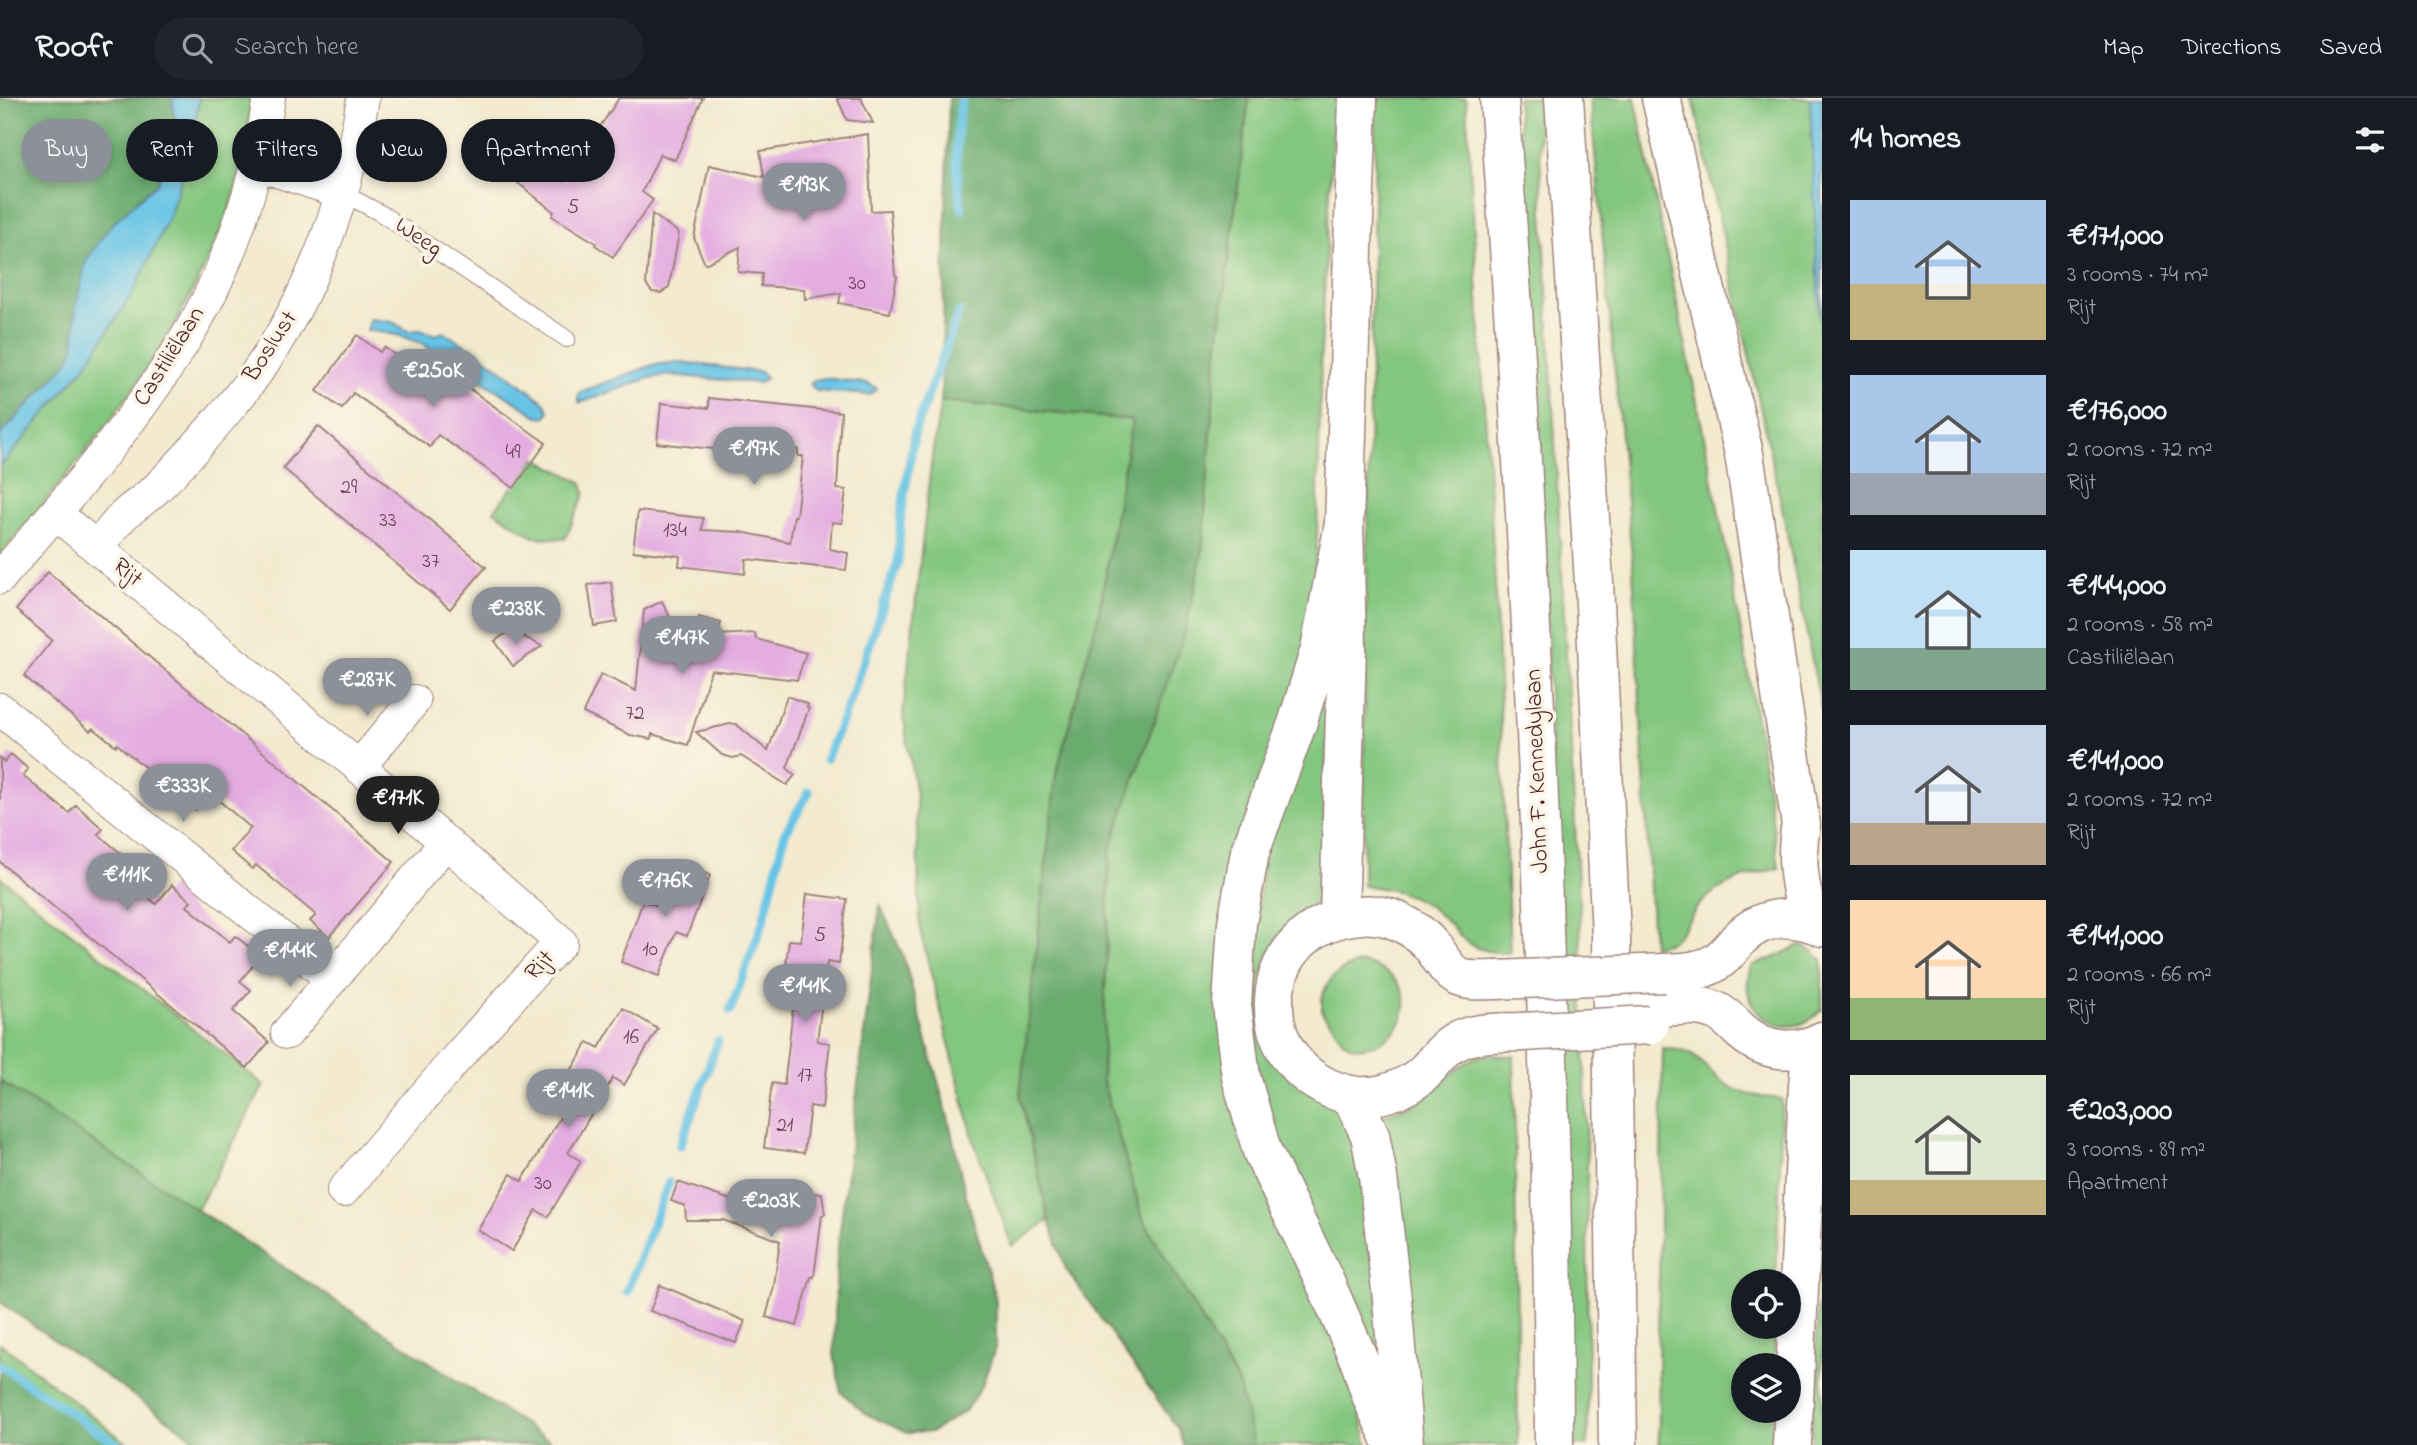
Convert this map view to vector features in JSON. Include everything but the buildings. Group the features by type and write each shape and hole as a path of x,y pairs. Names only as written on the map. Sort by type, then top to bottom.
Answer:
{"highway":[{"path":"1358,98 1344,524 1347,647 1339,918 1330,945 1312,966 1300,996 1304,1035 1317,1051 1333,1063 1352,1070 1383,1066 1397,1060 1429,1028 1460,1018 1498,1010 1666,1002 1716,1011 1755,1042 1769,1048 1816,1057 1792,1445"},
{"name":"John F. Kennedylaan","path":"1499,98 1528,543 1544,919 1551,1138 1554,1445"},
{"path":"1564,98 1594,583 1611,935 1618,1445"},
{"path":"1661,98 1744,454 1801,825 1812,844 1822,884"},
{"path":"1344,524 1320,649 1297,724 1250,852 1237,923 1232,1005 1241,1077 1262,1152 1326,1284 1394,1445"},
{"path":"1801,825 1796,847 1804,902 1816,925"},
{"path":"1498,1010 1471,980 1458,977 1449,969 1418,933 1394,920 1362,914 1339,918 1312,930 1297,943 1280,970 1274,993 1273,1014 1280,1040 1290,1059 1306,1075 1324,1087 1351,1095 1381,1094 1393,1091 1423,1074 1454,1042 1465,1037 1498,1010 1666,1002 1693,971 1712,965 1741,937 1763,923 1786,918 1816,925"},
{"path":"1351,1095 1370,1135 1378,1177 1392,1299 1404,1445"}],"street":[{"name":"Castiliëlaan","path":"266,119 269,98"},
{"name":"Boslust","path":"97,548 124,516 157,488 205,435 254,375 299,303 321,255 341,192 356,143 363,98"},
{"name":"Castiliëlaan","path":"0,578 147,396 185,341 216,280 251,182"},
{"name":"Weeg","path":"311,182 341,192"},
{"name":"Rijt","path":"55,513 359,767 561,942 461,1053 343,1191"},
{"path":"359,767 414,701"},
{"path":"0,709 332,979"},
{"path":"287,1033 446,842"}],"lane":[{"name":"Weeg","path":"341,192 382,214 567,339"}],"green space":[{"path":"0,98 172,98 175,119 126,119 126,182 158,182 138,199 76,305 74,349 66,365 0,435"},
{"path":"199,98 252,98 249,119 232,119 232,182 237,182 216,241 196,285 148,367 91,444 0,555 0,467 86,365 175,182 218,182 218,119 196,119"},
{"path":"949,98 1249,98 1217,351 1202,554 1185,631 1110,850 1102,1079 1143,1219 1238,1383 1254,1445 1183,1445 1178,1429 1066,1269 1049,1220 1020,1095 1056,775 1099,613 1132,420 941,401"},
{"path":"1249,98 1335,98 1321,351 1317,538 1310,645 1220,1008 1347,1359 1368,1445 1254,1445 1238,1383 1143,1219 1102,1079 1110,850 1185,631 1202,554 1217,351"},
{"path":"1376,98 1466,98 1495,581 1510,953 1472,946 1434,910 1409,895 1363,886"},
{"path":"1517,98 1537,98 1581,940 1587,1145 1588,1445 1568,1445 1546,577 1536,374"},
{"path":"1590,98 1635,98 1731,578 1779,868 1747,877 1717,890 1700,904 1677,936 1671,941 1653,946 1633,568"},
{"path":"1693,98 1810,98 1822,364 1822,712 1782,507"},
{"path":"941,401 1132,420 1099,613 1056,775 1020,1095 1049,1220 1012,1246 974,1142 920,930 916,796 903,714 932,456"},
{"path":"535,458 581,482 585,493 565,539 534,537 494,511"},
{"path":"1330,647 1323,881 1313,906 1293,921 1275,942 1258,989 1343,1109 1357,1134 1378,1282 1378,1397 1274,1147 1245,1005 1265,848"},
{"path":"0,877 264,1085 197,1210 0,1081"},
{"path":"880,905 903,956 996,1300 996,1345 983,1383 966,1410 932,1432 907,1433 866,1414 841,1392 834,1355 837,1255"},
{"path":"1800,945 1813,951 1822,960 1822,1009 1809,1021 1794,1026 1780,1025 1767,1020 1756,1010 1749,997 1748,982 1752,965"},
{"path":"1361,963 1384,971 1393,978 1404,995 1405,1005 1403,1017 1393,1033 1380,1042 1365,1047 1351,1046 1345,1042 1322,1012 1323,994 1330,981 1340,971"},
{"path":"1663,1049 1693,1056 1729,1086 1742,1092 1782,1099 1776,1269 1731,1269 1731,1339 1775,1339 1774,1353 1731,1353 1731,1423 1773,1423 1772,1445 1659,1445 1658,1332"},
{"path":"1485,1055 1514,1056 1518,1445 1417,1445 1384,1115 1419,1101 1469,1061"},
{"path":"0,1081 556,1445 204,1445 0,1302"},
{"path":"1822,1226 1822,1445 1811,1445"},
{"path":"0,1343 129,1445 0,1445"},
{"path":"0,1369 113,1445 0,1445"}],"water":[{"path":"172,98 199,98 196,119 175,119"},
{"path":"1810,98 1822,98 1822,364"},
{"path":"158,182 180,182 169,217 135,289 86,365 0,467 0,435 66,365 74,349 76,305 86,261 110,226"},
{"path":"370,319 392,322 408,331 420,330 436,335 443,332 482,355 544,402 549,411 546,417 538,416 421,343 397,335 367,330"},
{"path":"679,362 761,372 766,378 759,383 669,375 649,378 580,403 578,398 580,392 653,365"},
{"path":"825,378 869,384 877,389 870,395 817,391 810,384"}],"waterway":[{"path":"962,98 957,154 962,209"},
{"path":"826,759 851,698 898,562 901,515 915,430 959,312"},
{"path":"730,1011 763,922 785,833 809,792"},
{"path":"680,1146 718,1041"},
{"path":"627,1292 669,1182"},
{"path":"0,1365 118,1445"}]}
